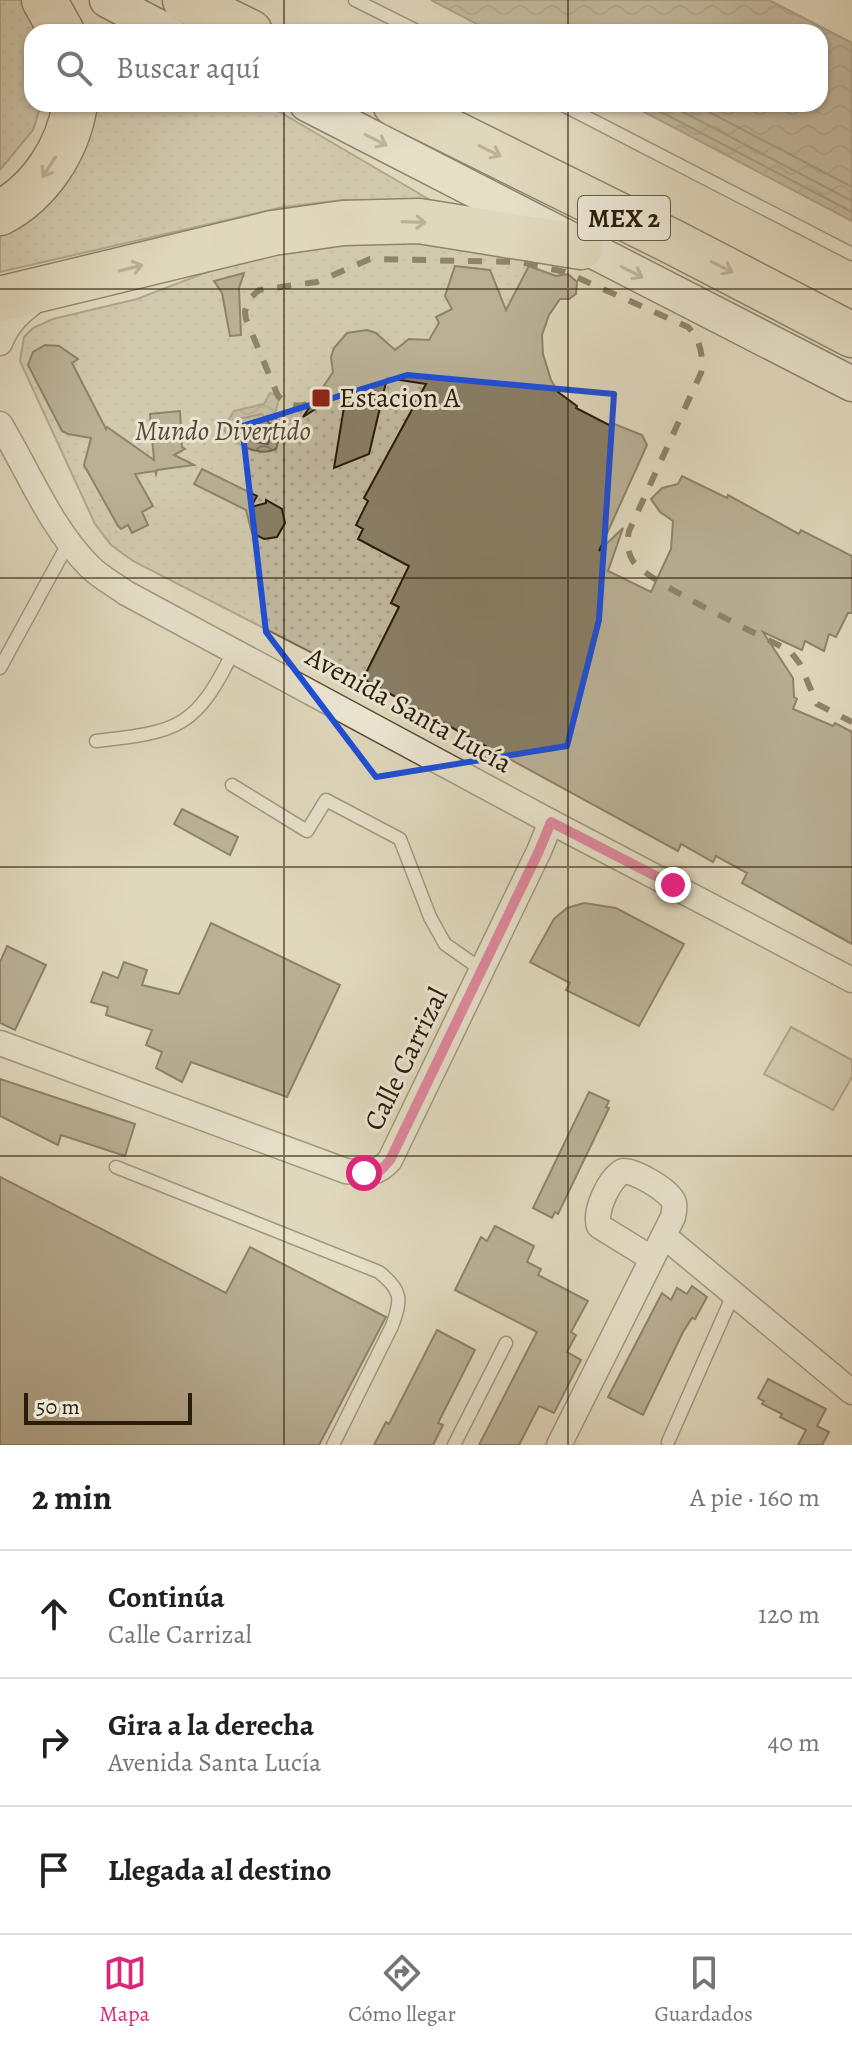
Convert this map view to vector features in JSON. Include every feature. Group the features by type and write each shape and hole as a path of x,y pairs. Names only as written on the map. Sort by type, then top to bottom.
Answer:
{"highway":[{"path":"44,0 58,24"},
{"path":"185,0 234,24"},
{"path":"0,213 16,205 41,180 60,151 74,112"},
{"name":"MEX 2","path":"411,112 852,335"},
{"path":"0,299 273,233 343,223 419,221 581,247"}],"main road":[{"path":"107,0 153,24"},
{"path":"322,112 852,384"}],"street":[{"path":"0,343 6,327 23,309 56,287"},
{"name":"Avenida Santa Lucía","path":"0,424 48,512 69,542 92,569 126,593 852,980"},
{"name":"Calle Carrizal","path":"0,1043 346,1171 364,1173 381,1170 390,1160 551,822"},
{"path":"559,1445 664,1236 674,1210 670,1195 637,1174 623,1171 615,1175 596,1218 599,1226 651,1258"},
{"path":"664,1236 852,1392"}],"lane":[{"path":"355,0 403,24"},
{"path":"577,112 852,254"},
{"path":"0,668 69,542"},
{"path":"96,741 148,735 188,719 203,702 234,650"},
{"path":"232,785 307,831 326,800 400,839 430,917 445,944 482,970"},
{"path":"116,1167 379,1272 393,1283 399,1294 399,1308 333,1445"},
{"path":"668,1442 733,1295"},
{"path":"454,1445 506,1343"}],"highlighted area":[{"path":"407,375 614,394 599,620 567,746 376,777 266,632 242,426"}],"green space":[{"path":"0,0 30,0 39,24 24,24 24,112 39,112 33,130 0,170"},
{"path":"91,112 280,112 437,204 343,200 283,207 0,272 0,235 32,214"},
{"name":"Mundo Divertido","path":"337,240 456,245 531,262 466,390 418,399 364,498 427,531 391,603 399,607 363,679 133,561 111,545 95,524 20,361 24,337 33,328 53,319 137,299 246,257"},
{"path":"791,1027 852,1060 852,1077 833,1110 764,1074"}],"water":[{"path":"431,0 769,0 815,24 477,24"},
{"path":"828,31 852,43 852,221 644,112 828,112"},
{"path":"270,393 280,396 274,417 283,424 276,449 262,452 247,448 227,435 223,429 234,411 264,404"}],"building":[{"path":"455,266 490,270 506,310 529,266 556,276 568,274 577,282 576,294 569,299 560,299 549,315 542,335 543,354 551,380 558,392 576,408 611,426 612,423 642,435 647,445 599,551 623,528 608,571 651,592 671,549 673,521 660,512 651,499 662,488 678,484 682,476 727,498 728,495 799,534 801,530 852,556 852,613 848,613 836,637 829,634 824,651 805,641 802,650 763,632 793,678 794,697 797,699 793,709 852,732 852,944 742,883 747,873 716,856 713,862 681,844 678,851 363,679 399,607 391,603 409,566 358,539 363,529 356,525 368,501 364,498 426,384 387,378 369,454 334,468 347,389 303,417 333,372 331,357 334,348 347,333 367,330 376,333 395,350 409,339 429,340 439,323 436,317 452,309 445,296"},
{"path":"244,273 239,288 241,335 230,336 222,293 214,281"},
{"path":"45,345 59,346 78,359 72,363 106,429 154,460 150,414 180,411 182,447 185,449 174,455 194,465 157,470 156,474 155,471 135,474 153,506 142,512 148,525 132,533 128,525 121,529 118,526 84,465 91,438 62,431 28,365 33,352"},
{"path":"202,469 257,496 251,507 266,503 266,500 282,509 285,523 277,537 264,539 252,533 246,510 194,484"},
{"path":"182,809 238,837 230,855 174,824"},
{"path":"584,903 616,908 684,944 639,1026 566,990 570,983 530,962 554,919 567,908"},
{"path":"211,923 340,985 287,1097 191,1062 182,1082 156,1068 162,1052 146,1045 152,1030 106,1015 108,1007 91,1002 103,972 118,978 124,962 147,970 142,985 179,994"},
{"path":"7,946 46,965 15,1030 0,1023 0,962"},
{"path":"0,1079 135,1124 125,1156 61,1135 58,1145 0,1116"},
{"path":"589,1092 609,1101 606,1107 609,1108 558,1214 555,1212 552,1218 533,1208"},
{"path":"0,1177 226,1293 250,1247 386,1317 319,1445 0,1445"},
{"path":"495,1226 534,1246 527,1262 541,1269 538,1275 588,1301 571,1332 576,1335 567,1352 581,1360 554,1413 539,1406 519,1445 479,1445 537,1332 455,1290 481,1237 487,1241"},
{"path":"692,1286 707,1297 695,1319 692,1318 683,1332 643,1415 608,1397 662,1293 671,1300 677,1288 687,1294"},
{"path":"437,1330 475,1350 438,1423 443,1425 433,1445 374,1445 386,1422 389,1424"},
{"path":"768,1379 826,1409 817,1426 829,1432 822,1445 798,1445 806,1430 762,1404 764,1401 758,1398"}],"railway":[{"path":"329,387 305,405 292,405 278,396 246,319 248,300 259,290 317,282 370,259 520,262 565,272 688,327 700,348 701,373 629,531 631,558 642,570 681,594 790,651 800,664 817,704 852,722"}],"place":[{"name":"Estacion A","path":"321,398"}],"route":[{"path":"364,1173 381,1170 390,1160 551,822 673,885"}]}
